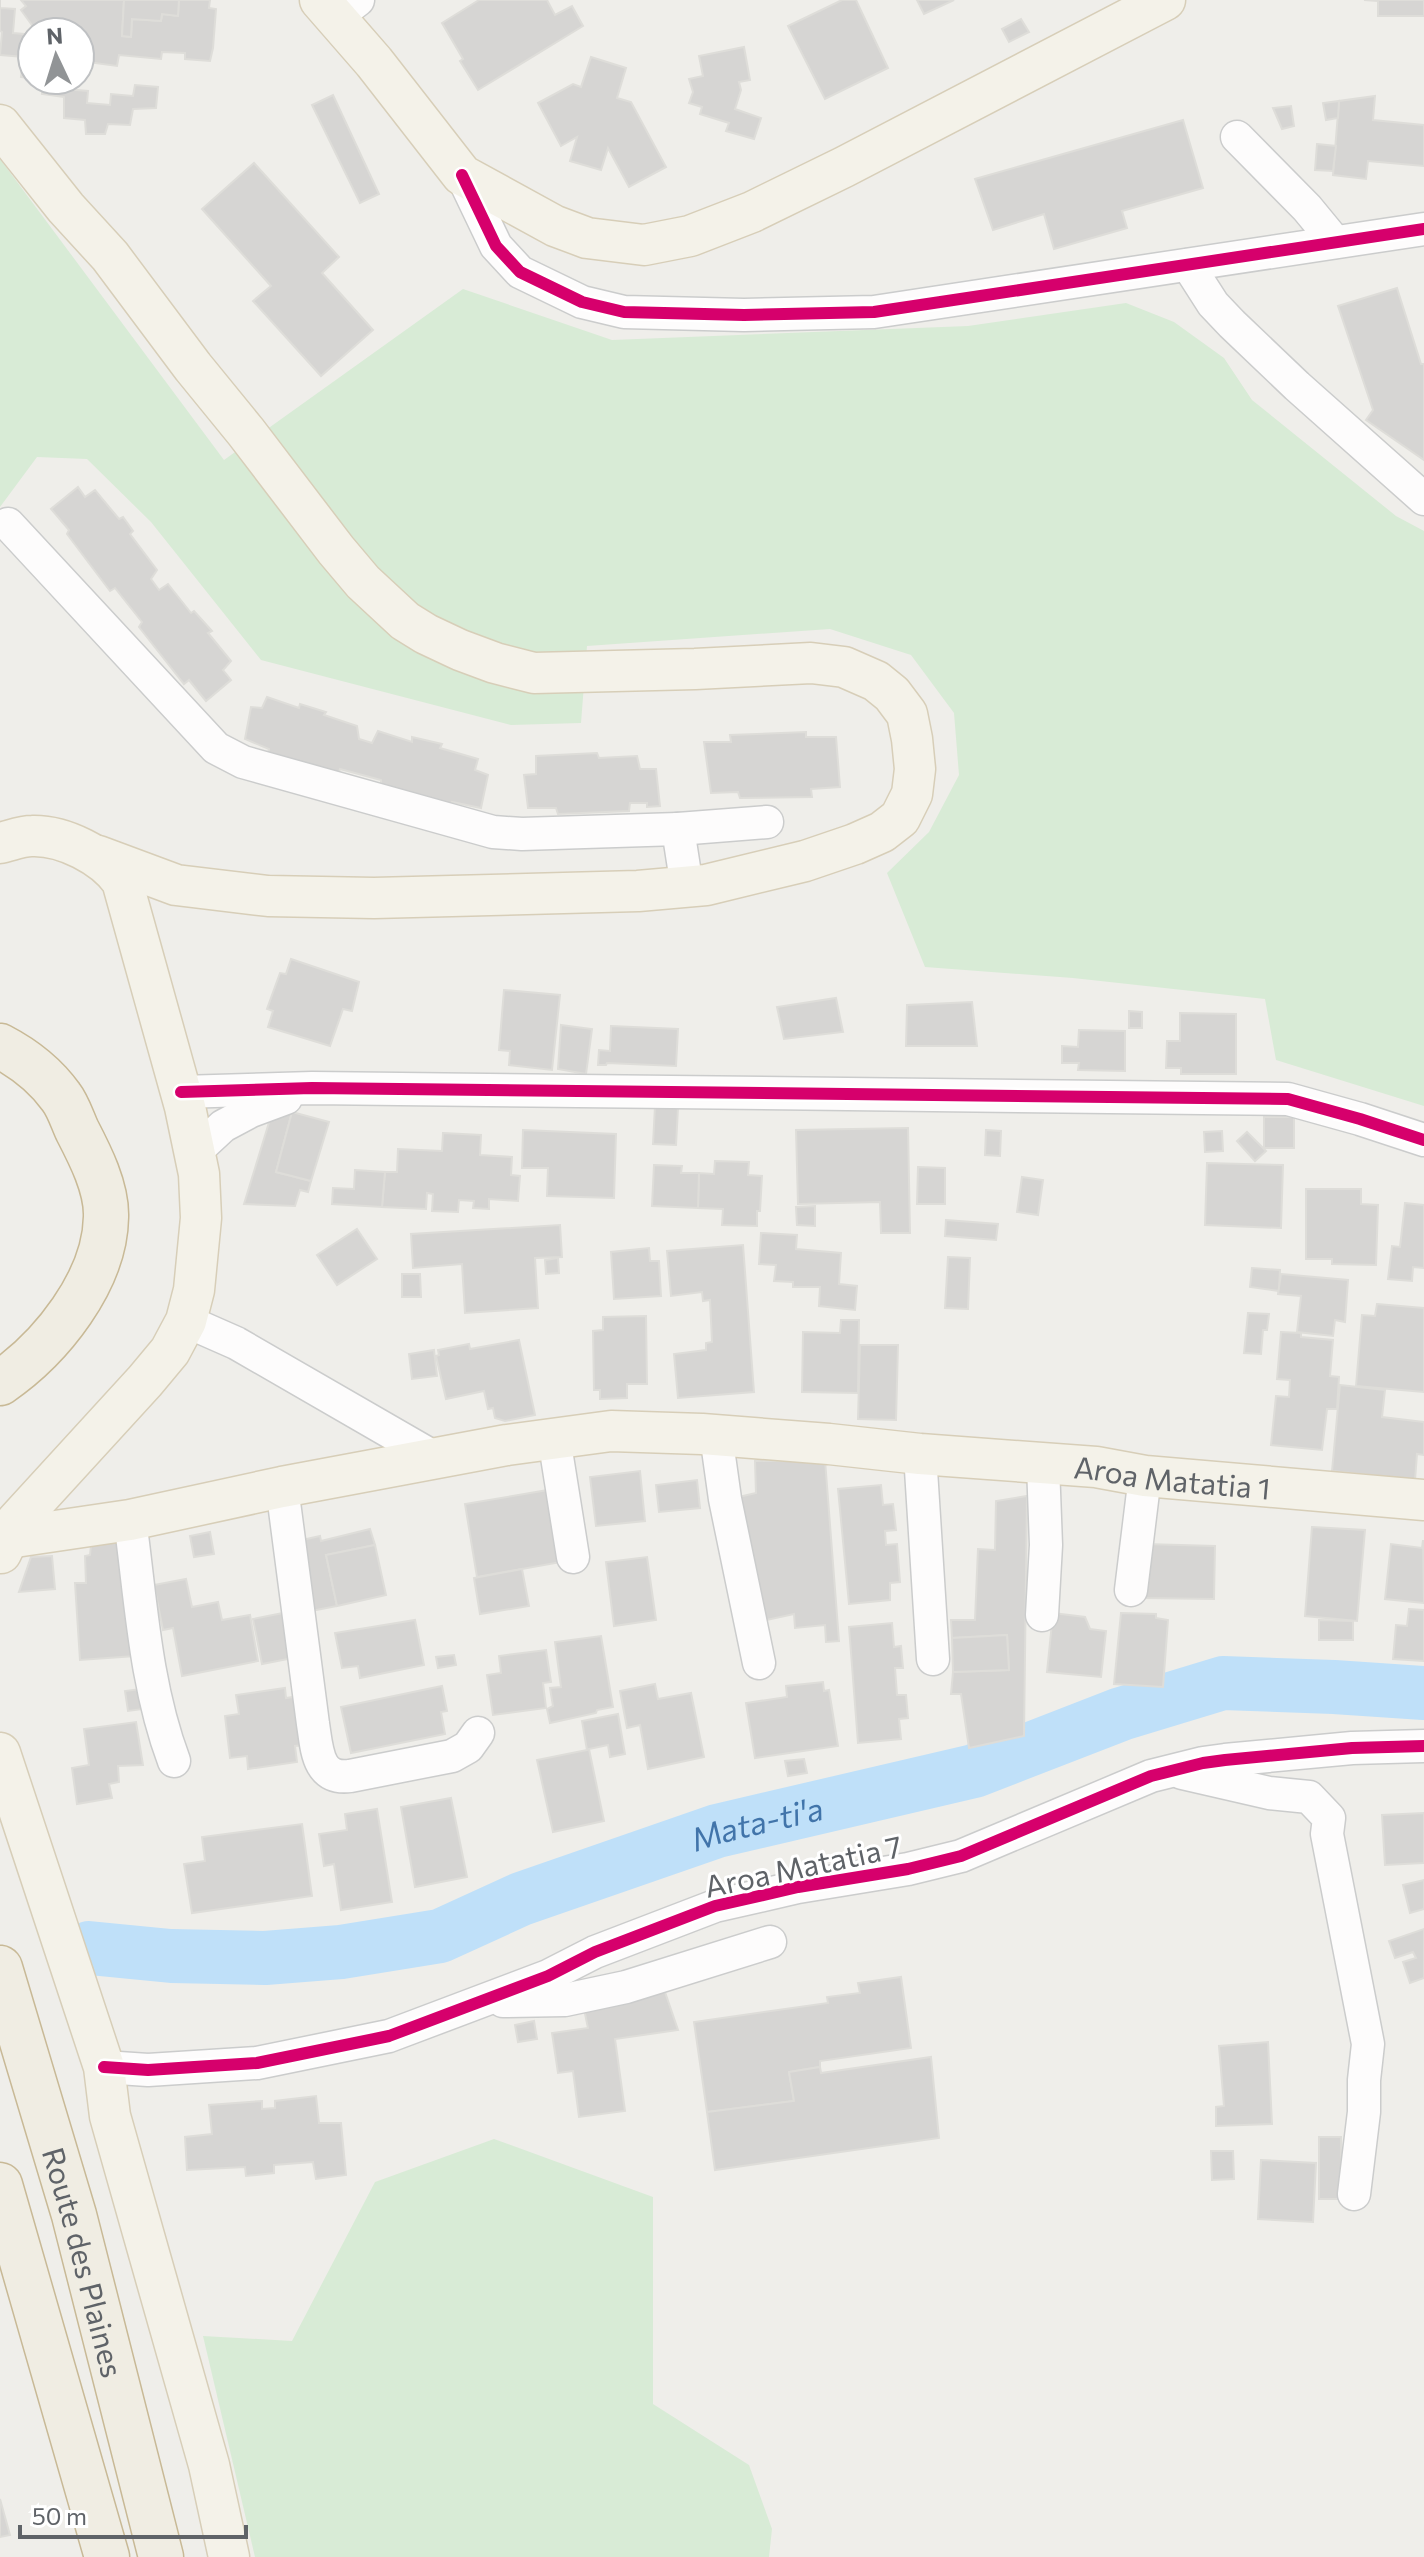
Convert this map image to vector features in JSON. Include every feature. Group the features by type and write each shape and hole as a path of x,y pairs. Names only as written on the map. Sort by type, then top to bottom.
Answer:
{"highway":[{"path":"0,1046 22,1058 61,1097 89,1152 106,1215 96,1269 81,1297 21,1369 0,1383"},
{"name":"Route des Plaines","path":"5,1985 74,2215 161,2557"},
{"name":"Route des Plaines","path":"0,2185 107,2557"}],"main road":[{"path":"338,6 374,62 462,175 555,226 587,238 644,245 690,236 739,218 844,167 1165,0"},
{"path":"0,125 66,208 110,256 336,550 363,582 405,621 460,650 534,673 811,663 844,667 876,681 892,694 907,714 915,769 912,794 900,818 869,838 805,861 745,876 687,887 638,891 374,898 268,896 176,885 46,837 28,836 0,843"},
{"path":"4,1546 16,1522 145,1381 179,1338 194,1290 201,1218 195,1152 122,881 112,867 98,856"},
{"name":"Aroa Matatia 1","path":"4,1546 282,1487 554,1438 611,1431 716,1435 1043,1465 1096,1467 1145,1476 1424,1500"},
{"path":"0,1753 104,2067 110,2116 209,2465 229,2557"}],"street":[{"path":"1237,137 1307,208 1335,242"},
{"path":"462,175 496,246 520,272 582,302 624,312 729,315 874,312 1424,229"},
{"path":"1188,265 1213,304 1232,324 1424,499"},
{"path":"8,524 216,748 243,762 493,832 522,834 678,829 767,822"},
{"path":"678,829 687,887"},
{"path":"181,1092 312,1088 1288,1099 1424,1140"},
{"path":"195,1152 223,1126 312,1088"},
{"path":"186,1321 236,1343 437,1459"},
{"path":"716,1435 725,1499 759,1663"},
{"path":"554,1438 573,1557"},
{"path":"920,1454 933,1659"},
{"path":"1042,1615 1046,1545 1043,1465"},
{"path":"1131,1590 1145,1476"},
{"path":"282,1487 315,1735 319,1757 328,1772 338,1777 350,1776 452,1756 468,1747 478,1733"},
{"path":"130,1520 147,1656 157,1710 174,1761"},
{"name":"Aroa Matatia 7","path":"104,2067 148,2070 257,2063 389,2036 548,1976 595,1952 715,1906 961,1856 1171,1770 1203,1763 1337,1750 1424,1746"},
{"path":"1171,1770 1269,1793 1309,1797 1329,1818 1327,1834 1368,2044 1354,2194"},
{"path":"491,1997 493,2001 565,2000 626,1987 770,1942"}],"green space":[{"path":"0,159 224,460 463,289 612,340 968,326 1126,303 1174,322 1224,358 1252,400 1396,516 1424,531 1424,1106 1276,1060 1265,999 1073,978 925,967 887,873 929,832 959,775 954,713 911,655 830,629 587,646 581,723 511,725 261,660 151,522 87,459 37,457 0,507"},
{"path":"494,2139 653,2197 653,2404 749,2465 772,2529 769,2557 255,2557 203,2336 292,2341 375,2182"}],"building":[{"path":"21,0 124,0 122,36 131,37 132,19 161,21 162,14 178,16 179,0 210,0 209,8 216,9 210,61 185,59 185,53 162,52 161,59 119,55 117,66 96,63 96,16 25,16 21,10 26,6"},
{"path":"124,0 179,0 178,16 162,14 161,21 132,19 131,37 122,36"},
{"path":"479,0 547,0 555,15 572,6 583,26 478,90 442,23"},
{"path":"842,0 856,0 888,68 825,99 788,26"},
{"path":"917,0 954,0 924,14"},
{"path":"1364,0 1424,0 1424,16 1378,16 1378,1"},
{"path":"0,8 15,9 13,33 16,33 16,56 0,55"},
{"path":"1021,19 1029,32 1009,42 1002,29"},
{"path":"744,47 750,80 739,82 741,90 735,109 761,118 754,139 726,131 729,123 700,114 702,107 689,103 693,92 689,79 703,76 699,56"},
{"path":"591,57 626,68 617,98 631,102 666,167 629,187 608,148 601,170 570,161 577,137 561,146 538,103 573,84 581,87"},
{"path":"135,85 158,87 156,108 133,109 130,125 108,124 105,134 86,134 85,120 64,118 64,97 57,96 88,96 87,103 110,105 111,94 133,96"},
{"path":"333,95 379,194 360,203 312,105"},
{"path":"1375,96 1373,120 1424,125 1424,166 1368,161 1366,179 1333,175 1339,101"},
{"path":"1339,101 1338,118 1326,120 1323,103"},
{"path":"1291,106 1294,126 1282,129 1273,108"},
{"path":"1183,120 1203,188 1122,211 1127,228 1054,249 1044,214 993,230 975,179"},
{"path":"1317,144 1336,146 1333,171 1315,170"},
{"path":"254,163 339,257 322,273 373,330 321,376 253,301 271,286 202,209"},
{"path":"1397,288 1421,364 1424,364 1424,460 1366,420 1373,410 1338,306"},
{"path":"78,487 85,497 95,490 119,519 123,517 133,531 130,534 157,570 151,579 159,590 168,584 191,613 194,611 212,631 208,633 231,661 223,670 231,680 206,701 189,680 184,684 139,627 142,622 115,588 110,591 51,509"},
{"path":"267,697 299,708 300,704 326,712 324,715 357,726 359,739 372,743 378,731 412,742 412,737 442,744 440,748 478,759 475,770 488,775 481,808 452,802 451,808 381,786 381,780 340,769 338,775 268,753 269,749 245,739 251,707 262,708"},
{"path":"806,732 806,737 836,737 840,787 811,789 812,797 740,798 738,792 711,793 704,742 731,742 730,735"},
{"path":"597,753 599,758 637,756 640,769 656,769 660,806 630,803 629,811 558,814 556,808 528,808 524,775 536,774 536,756"},
{"path":"291,959 359,982 352,1011 343,1009 330,1046 268,1027 273,1011 267,1009 280,973 286,974"},
{"path":"504,990 560,995 552,1070 509,1065 510,1051 499,1050"},
{"path":"836,998 843,1032 784,1039 777,1007"},
{"path":"972,1002 977,1046 906,1046 907,1005"},
{"path":"1129,1011 1142,1012 1142,1028 1129,1028"},
{"path":"1180,1013 1236,1014 1236,1074 1181,1074 1181,1068 1166,1068 1167,1041 1180,1041"},
{"path":"561,1025 592,1029 586,1074 558,1069"},
{"path":"611,1026 678,1029 676,1066 598,1065 599,1050 610,1051"},
{"path":"1079,1030 1125,1031 1125,1071 1078,1070 1079,1063 1062,1063 1062,1046 1078,1047"},
{"path":"275,1103 292,1112 276,1172 311,1181 308,1192 300,1190 295,1206 244,1204"},
{"path":"655,1106 678,1108 676,1145 653,1144"},
{"path":"292,1112 329,1122 311,1181 276,1172"},
{"path":"1264,1117 1294,1117 1294,1148 1264,1148"},
{"path":"908,1128 910,1233 881,1233 880,1202 798,1204 796,1130"},
{"path":"523,1130 616,1134 614,1198 547,1196 548,1168 522,1168"},
{"path":"986,1130 1001,1131 1000,1156 985,1155"},
{"path":"1222,1131 1223,1151 1205,1152 1204,1132"},
{"path":"1247,1132 1266,1151 1255,1161 1237,1141"},
{"path":"443,1133 481,1135 480,1155 512,1157 511,1175 520,1176 518,1201 489,1199 489,1209 473,1208 474,1201 459,1200 458,1212 432,1211 433,1194 427,1193 426,1209 382,1207 385,1172 397,1172 398,1149 442,1151"},
{"path":"715,1161 749,1162 748,1175 762,1176 757,1226 722,1225 723,1209 698,1208 699,1173 714,1174"},
{"path":"1207,1163 1283,1165 1281,1228 1205,1225"},
{"path":"654,1165 682,1166 681,1173 699,1173 698,1208 652,1206"},
{"path":"918,1167 945,1168 945,1204 917,1204"},
{"path":"355,1170 385,1172 382,1207 332,1204 333,1188 354,1189"},
{"path":"1022,1177 1043,1180 1038,1215 1017,1212"},
{"path":"1306,1189 1361,1189 1361,1204 1378,1205 1376,1265 1332,1264 1332,1259 1306,1259"},
{"path":"1405,1203 1424,1205 1424,1268 1413,1267 1412,1281 1388,1279 1392,1246 1400,1247"},
{"path":"815,1206 815,1226 797,1225 796,1207"},
{"path":"946,1220 998,1224 996,1240 945,1236"},
{"path":"560,1225 562,1257 535,1258 538,1308 465,1313 462,1264 413,1268 411,1234"},
{"path":"357,1229 377,1259 337,1285 317,1255"},
{"path":"761,1233 797,1235 796,1249 841,1253 839,1284 857,1286 855,1310 819,1306 820,1287 793,1287 793,1282 774,1281 776,1265 759,1264"},
{"path":"743,1245 754,1392 678,1398 674,1354 706,1350 706,1343 712,1342 710,1300 703,1301 702,1292 671,1296 667,1251"},
{"path":"649,1248 650,1261 659,1261 661,1296 614,1299 611,1252"},
{"path":"948,1257 970,1258 968,1309 945,1308"},
{"path":"558,1258 559,1273 546,1274 545,1260"},
{"path":"1252,1268 1280,1270 1279,1291 1250,1287"},
{"path":"402,1274 420,1274 421,1297 402,1297"},
{"path":"1281,1274 1348,1280 1345,1322 1335,1320 1333,1336 1297,1332 1301,1296 1278,1294"},
{"path":"1377,1304 1424,1308 1424,1392 1356,1386 1362,1315 1375,1316"},
{"path":"1248,1313 1269,1314 1267,1330 1263,1330 1261,1354 1244,1353"},
{"path":"646,1316 647,1384 627,1384 627,1398 600,1399 600,1390 594,1390 593,1331 603,1330 603,1317"},
{"path":"841,1320 859,1320 858,1393 802,1392 803,1332 840,1333"},
{"path":"1281,1332 1333,1340 1330,1376 1339,1377 1337,1409 1327,1409 1322,1450 1271,1445 1276,1396 1289,1397 1290,1380 1277,1379"},
{"path":"519,1340 535,1415 505,1421 495,1418 493,1408 488,1409 484,1391 446,1399 436,1356 439,1355 438,1350 469,1344 470,1349"},
{"path":"860,1345 898,1345 896,1420 858,1419"},
{"path":"434,1350 437,1376 412,1379 409,1354"},
{"path":"1340,1385 1385,1390 1382,1417 1424,1422 1424,1455 1417,1454 1415,1480 1332,1471"},
{"path":"825,1460 839,1641 826,1642 825,1625 795,1628 794,1614 762,1621 734,1498 756,1493 755,1461"},
{"path":"640,1471 645,1521 596,1526 590,1477"},
{"path":"697,1480 700,1508 659,1512 656,1485"},
{"path":"881,1485 883,1505 893,1504 896,1530 885,1531 886,1545 897,1544 900,1582 890,1583 890,1600 849,1604 838,1489"},
{"path":"548,1490 561,1562 477,1577 465,1504"},
{"path":"1027,1496 1024,1736 969,1748 961,1694 951,1694 953,1672 1009,1670 1007,1635 952,1638 951,1620 975,1620 978,1549 995,1550 996,1501"},
{"path":"1312,1527 1365,1530 1357,1621 1305,1616"},
{"path":"370,1529 375,1545 326,1555 337,1606 311,1611 302,1540 320,1536 321,1541"},
{"path":"210,1532 214,1554 194,1557 190,1536"},
{"path":"124,1540 135,1656 80,1660 75,1583 86,1583 85,1556 90,1555 91,1545"},
{"path":"1423,1540 1424,1603 1385,1599 1391,1544 1422,1548"},
{"path":"1145,1544 1215,1546 1214,1599 1143,1598"},
{"path":"375,1545 386,1595 337,1606 326,1555"},
{"path":"52,1556 55,1589 19,1592 31,1557"},
{"path":"647,1557 656,1620 614,1626 606,1562"},
{"path":"522,1569 529,1606 480,1614 474,1578"},
{"path":"186,1579 192,1607 218,1602 222,1620 250,1615 258,1661 182,1676 173,1628 163,1630 154,1585"},
{"path":"1409,1609 1424,1610 1424,1661 1393,1659 1396,1625 1407,1626"},
{"path":"283,1613 293,1658 262,1664 253,1619"},
{"path":"1053,1613 1085,1617 1090,1629 1106,1631 1101,1677 1047,1672"},
{"path":"1121,1613 1156,1614 1156,1618 1168,1620 1163,1687 1114,1684"},
{"path":"415,1620 424,1665 360,1678 358,1666 342,1668 335,1633"},
{"path":"1319,1620 1353,1621 1353,1640 1319,1640"},
{"path":"892,1623 894,1647 901,1646 903,1668 895,1668 897,1695 906,1695 908,1718 899,1719 901,1739 858,1743 849,1627"},
{"path":"1007,1635 1009,1670 953,1672 952,1638"},
{"path":"601,1636 613,1707 550,1723 547,1709 553,1706 550,1688 561,1687 555,1642"},
{"path":"546,1650 551,1682 543,1683 546,1708 493,1715 487,1675 501,1673 499,1656"},
{"path":"454,1655 456,1665 438,1668 436,1657"},
{"path":"823,1682 824,1691 829,1690 838,1746 755,1758 746,1703 787,1697 786,1686"},
{"path":"655,1684 658,1699 691,1693 704,1757 648,1769 640,1725 627,1728 620,1691"},
{"path":"442,1686 447,1711 441,1712 445,1734 351,1753 341,1707"},
{"path":"285,1688 286,1698 300,1696 306,1745 295,1746 297,1762 248,1769 247,1756 230,1758 225,1716 239,1714 236,1695"},
{"path":"140,1689 143,1709 128,1711 125,1691"},
{"path":"618,1714 625,1754 610,1757 608,1745 589,1749 604,1821 553,1832 537,1760 587,1750 582,1721"},
{"path":"136,1722 143,1765 118,1766 119,1782 109,1784 112,1798 77,1804 72,1768 89,1765 84,1729"},
{"path":"804,1759 807,1773 788,1776 785,1761"},
{"path":"451,1798 467,1877 415,1887 401,1807"},
{"path":"377,1809 392,1902 341,1910 334,1864 324,1866 319,1834 347,1830 345,1814"},
{"path":"1424,1813 1424,1863 1385,1865 1382,1815"},
{"path":"302,1824 312,1896 192,1913 184,1864 205,1861 202,1837"},
{"path":"1424,1880 1424,1909 1410,1913 1403,1885"},
{"path":"1424,1929 1424,1978 1410,1983 1403,1962 1416,1958 1413,1952 1395,1958 1389,1941"},
{"path":"901,1977 911,2048 820,2061 820,2067 789,2072 794,2101 707,2112 694,2022 828,2003 827,1997 860,1993 858,1983"},
{"path":"665,1992 678,2030 615,2039 625,2111 579,2117 573,2071 558,2073 552,2033 588,2028 584,2009"},
{"path":"534,2021 537,2039 518,2042 515,2025"},
{"path":"1268,2042 1272,2124 1216,2126 1216,2107 1224,2106 1219,2046"},
{"path":"931,2057 939,2138 715,2170 707,2112 794,2101 789,2072 820,2067 821,2073"},
{"path":"316,2096 319,2123 341,2123 346,2175 316,2179 313,2162 274,2165 274,2173 246,2176 245,2167 187,2170 185,2137 212,2134 209,2105 262,2101 262,2109 275,2108 275,2101"},
{"path":"1319,2137 1341,2137 1342,2199 1319,2199"},
{"path":"1211,2151 1233,2151 1234,2179 1212,2180"},
{"path":"1261,2160 1316,2163 1313,2222 1258,2219"},
{"path":"0,2499 10,2535 0,2537"}],"waterway":[{"name":"Mata-ti'a","path":"89,1948 171,1956 265,1958 341,1952 440,1936 521,1899 717,1831 974,1771 1121,1714 1223,1683 1424,1693"}],"cycle path":[{"path":"462,175 496,246 520,272 582,302 624,312 744,315 874,312 1424,229"},
{"path":"181,1092 312,1088 1288,1099 1424,1140"},
{"path":"104,2067 148,2070 257,2063 389,2036 548,1976 595,1952 715,1906 961,1856 1151,1776 1225,1760 1352,1748 1424,1746"}]}
